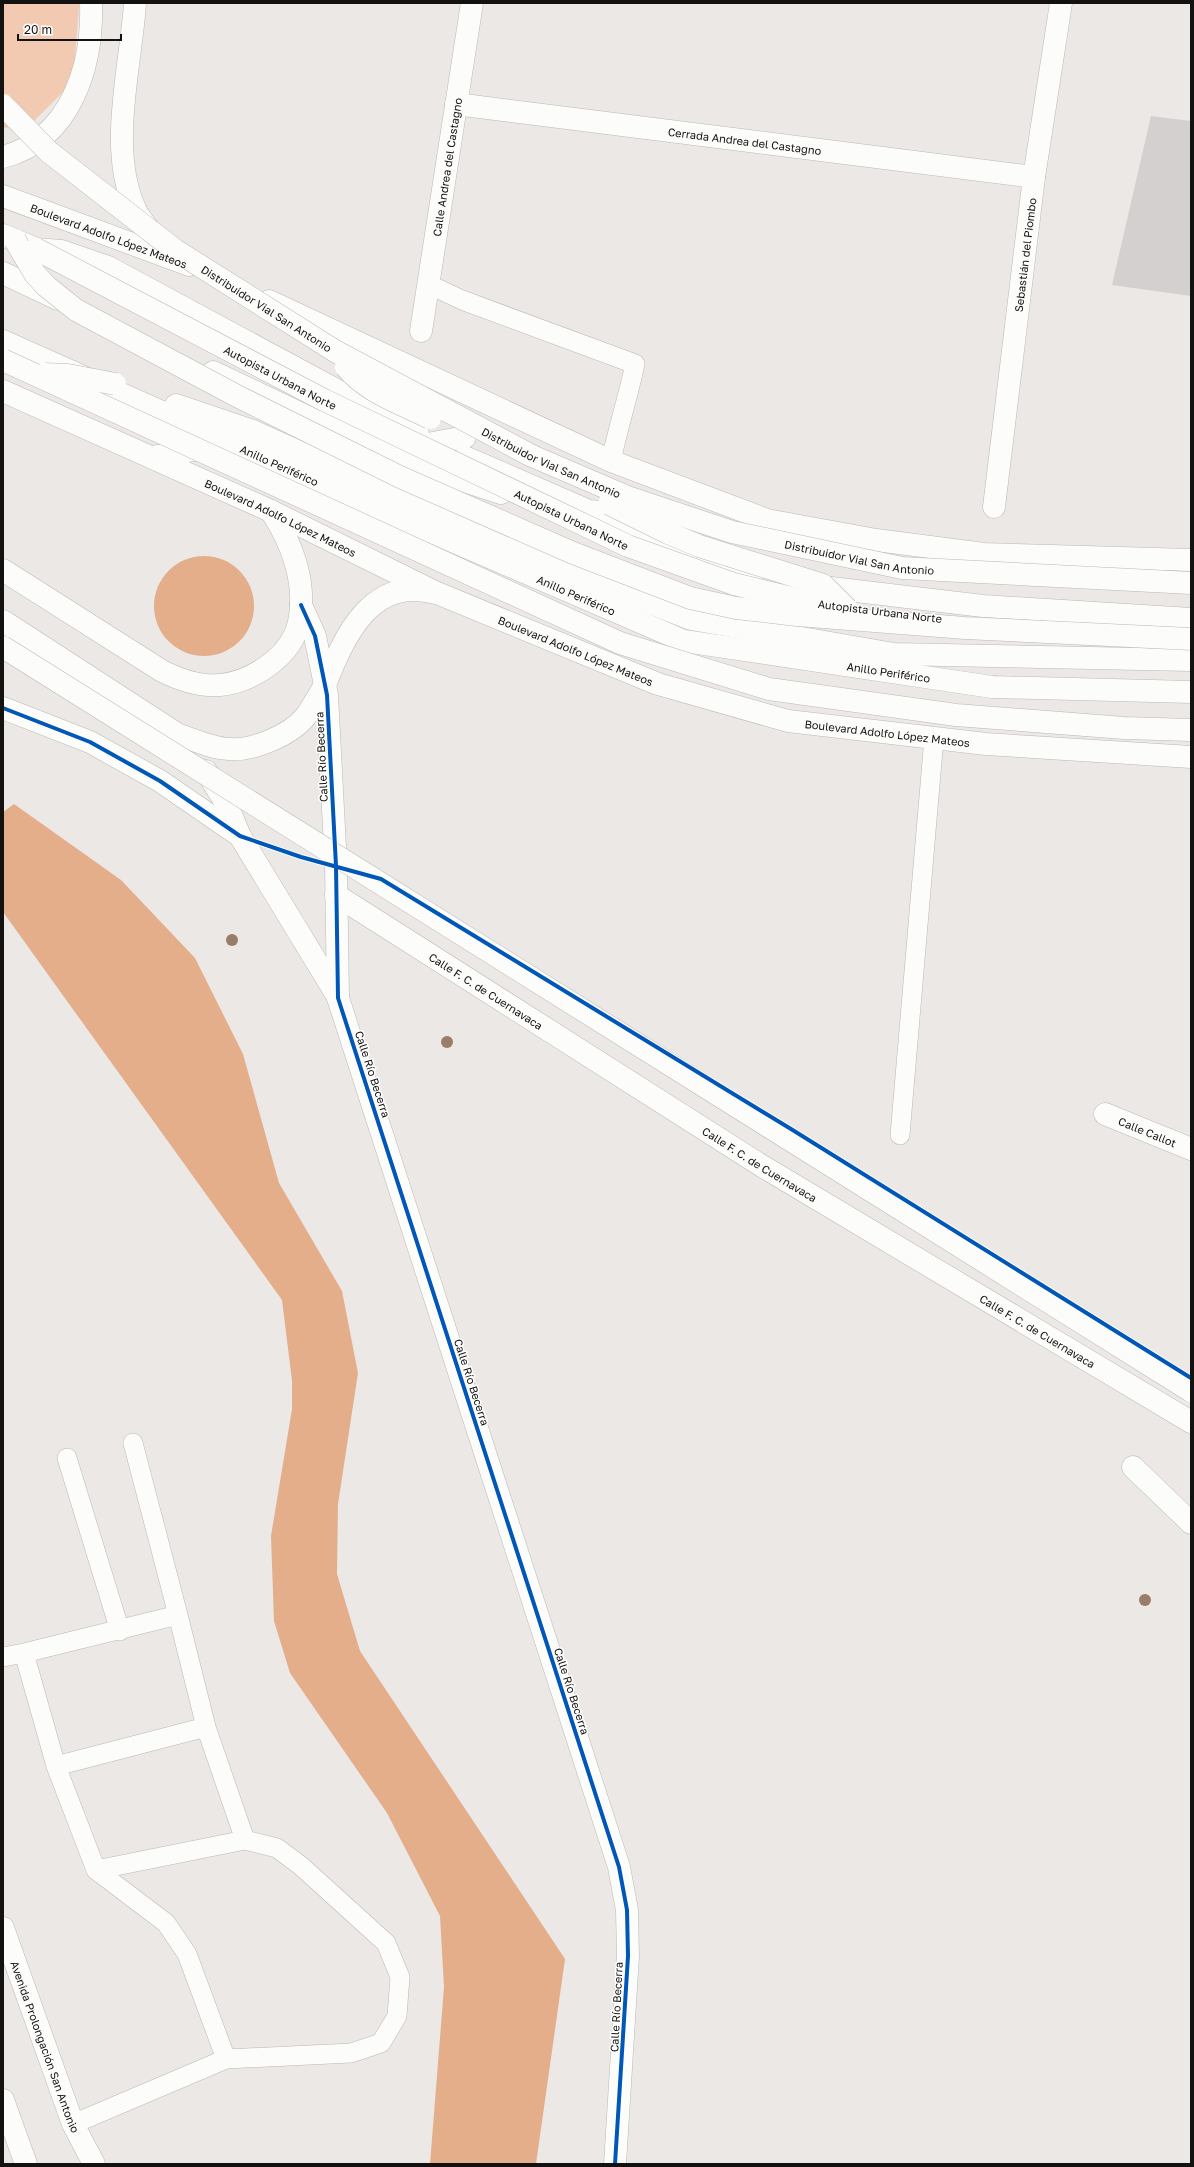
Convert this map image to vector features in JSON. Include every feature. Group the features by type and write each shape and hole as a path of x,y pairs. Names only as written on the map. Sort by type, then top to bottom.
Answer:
{"main road":[{"path":"3,157 34,144 52,128 66,111 76,92 86,64 92,29 91,3"},
{"path":"135,3 122,130 123,158 127,186 136,212 153,235 178,260"},
{"name":"Calle Andrea del Castagno","path":"421,331 472,3"},
{"name":"Sebastián del Piombo","path":"994,507 1034,178 1061,3"},
{"name":"Cerrada Andrea del Castagno","path":"456,104 1034,178"},
{"name":"Distribuidor Vial San Antonio","path":"3,106 49,152 175,250 335,351 532,456 630,498 732,532 902,568 1191,583"},
{"name":"Boulevard Adolfo López Mateos","path":"3,196 178,260 611,461 767,520 876,540 984,554 1191,560"},
{"path":"9,237 35,274 46,286 76,310 237,396 400,477 573,553 690,598 736,608 797,615 965,628 1191,639"},
{"name":"Autopista Urbana Norte","path":"9,237 36,249 324,400 628,546 734,584 825,606 847,609 928,617 1191,633"},
{"path":"36,249 61,251 108,267 433,443 589,511 632,515"},
{"path":"3,273 394,458 718,564 804,584 975,605 1191,619"},
{"name":"Anillo Periférico","path":"3,341 684,641 992,687 1191,692"},
{"path":"335,351 358,380 377,392 465,437 668,533 699,546 823,585 1062,606 1191,613"},
{"path":"3,360 620,643 769,689 956,715 1124,728 1191,730"},
{"path":"3,375 22,373 68,375 122,386 253,431 501,544 691,619 769,631 894,654 1191,660"},
{"name":"Boulevard Adolfo López Mateos","path":"3,390 271,511 437,593 658,684 788,721 986,744 1191,757"},
{"path":"433,443 465,437"},
{"path":"151,457 234,444"},
{"path":"3,570 162,671 176,678 198,684 220,685 238,680 270,664 283,652 292,639 298,624 301,605 297,567 291,547 271,511"},
{"path":"823,585 847,609"},
{"name":"Calle Río Becerra","path":"325,685 340,647 368,609 377,601 388,594 404,589 421,589 437,593"},
{"name":"Calle Río Becerra","path":"301,605 314,636 325,685 336,895 338,998 619,1867 627,1910 628,1956 615,2164"},
{"path":"769,631 797,615"},
{"path":"3,621 177,734 208,745 230,749 253,746 281,737 305,717 325,685"},
{"path":"3,647 1191,1391"},
{"path":"3,708 90,742 160,781 240,836"},
{"path":"177,734 200,761 226,805 240,836 338,998"},
{"name":"Calle F. C. de Cuernavaca","path":"336,895 762,1166 1191,1422"},
{"name":"Calle Callot","path":"1105,1114 1191,1149"},
{"path":"1133,1467 1191,1523"},
{"name":"Avenida Prolongación San Antonio","path":"3,1928 73,2124 94,2164"},
{"path":"3,2100 23,2157"}],"lane":[{"path":"428,284 462,300 635,364 626,405 617,430 611,461"},
{"path":"900,1135 934,738"},
{"path":"133,1443 206,1727 245,1840"},
{"path":"67,1458 120,1631"},
{"path":"3,1657 120,1631 178,1615"},
{"path":"24,1653 56,1766 96,1870 166,1923 187,1954 226,2059"},
{"path":"56,1766 206,1727"},
{"path":"73,2124 226,2059 351,2053 381,2043 397,2016 400,1977 386,1943 301,1866 277,1848 245,1840 96,1870"}],"shaded area":[{"path":"3,3 79,3 79,7 74,68 63,92 30,125 3,128"},
{"path":"204,556 223,560 239,571 250,587 254,606 250,625 239,641 223,652 204,656 185,652 169,641 158,625 154,606 158,587 169,571 185,560"},
{"path":"14,804 121,880 195,958 243,1054 279,1183 342,1291 358,1373 338,1504 337,1574 360,1651 565,1959 536,2164 430,2164 444,1987 440,1916 387,1813 290,1673 274,1621 271,1536 292,1409 292,1381 282,1300 3,912 3,812"}],"building":[{"path":"1151,116 1191,121 1191,296 1112,285"}],"cycle path":[{"path":"301,605 315,636 327,695 336,866 338,998 619,1867 627,1910 628,1956 615,2164"},
{"path":"3,708 90,742 160,781 240,836 301,857 381,879 791,1129 1191,1378"}]}
